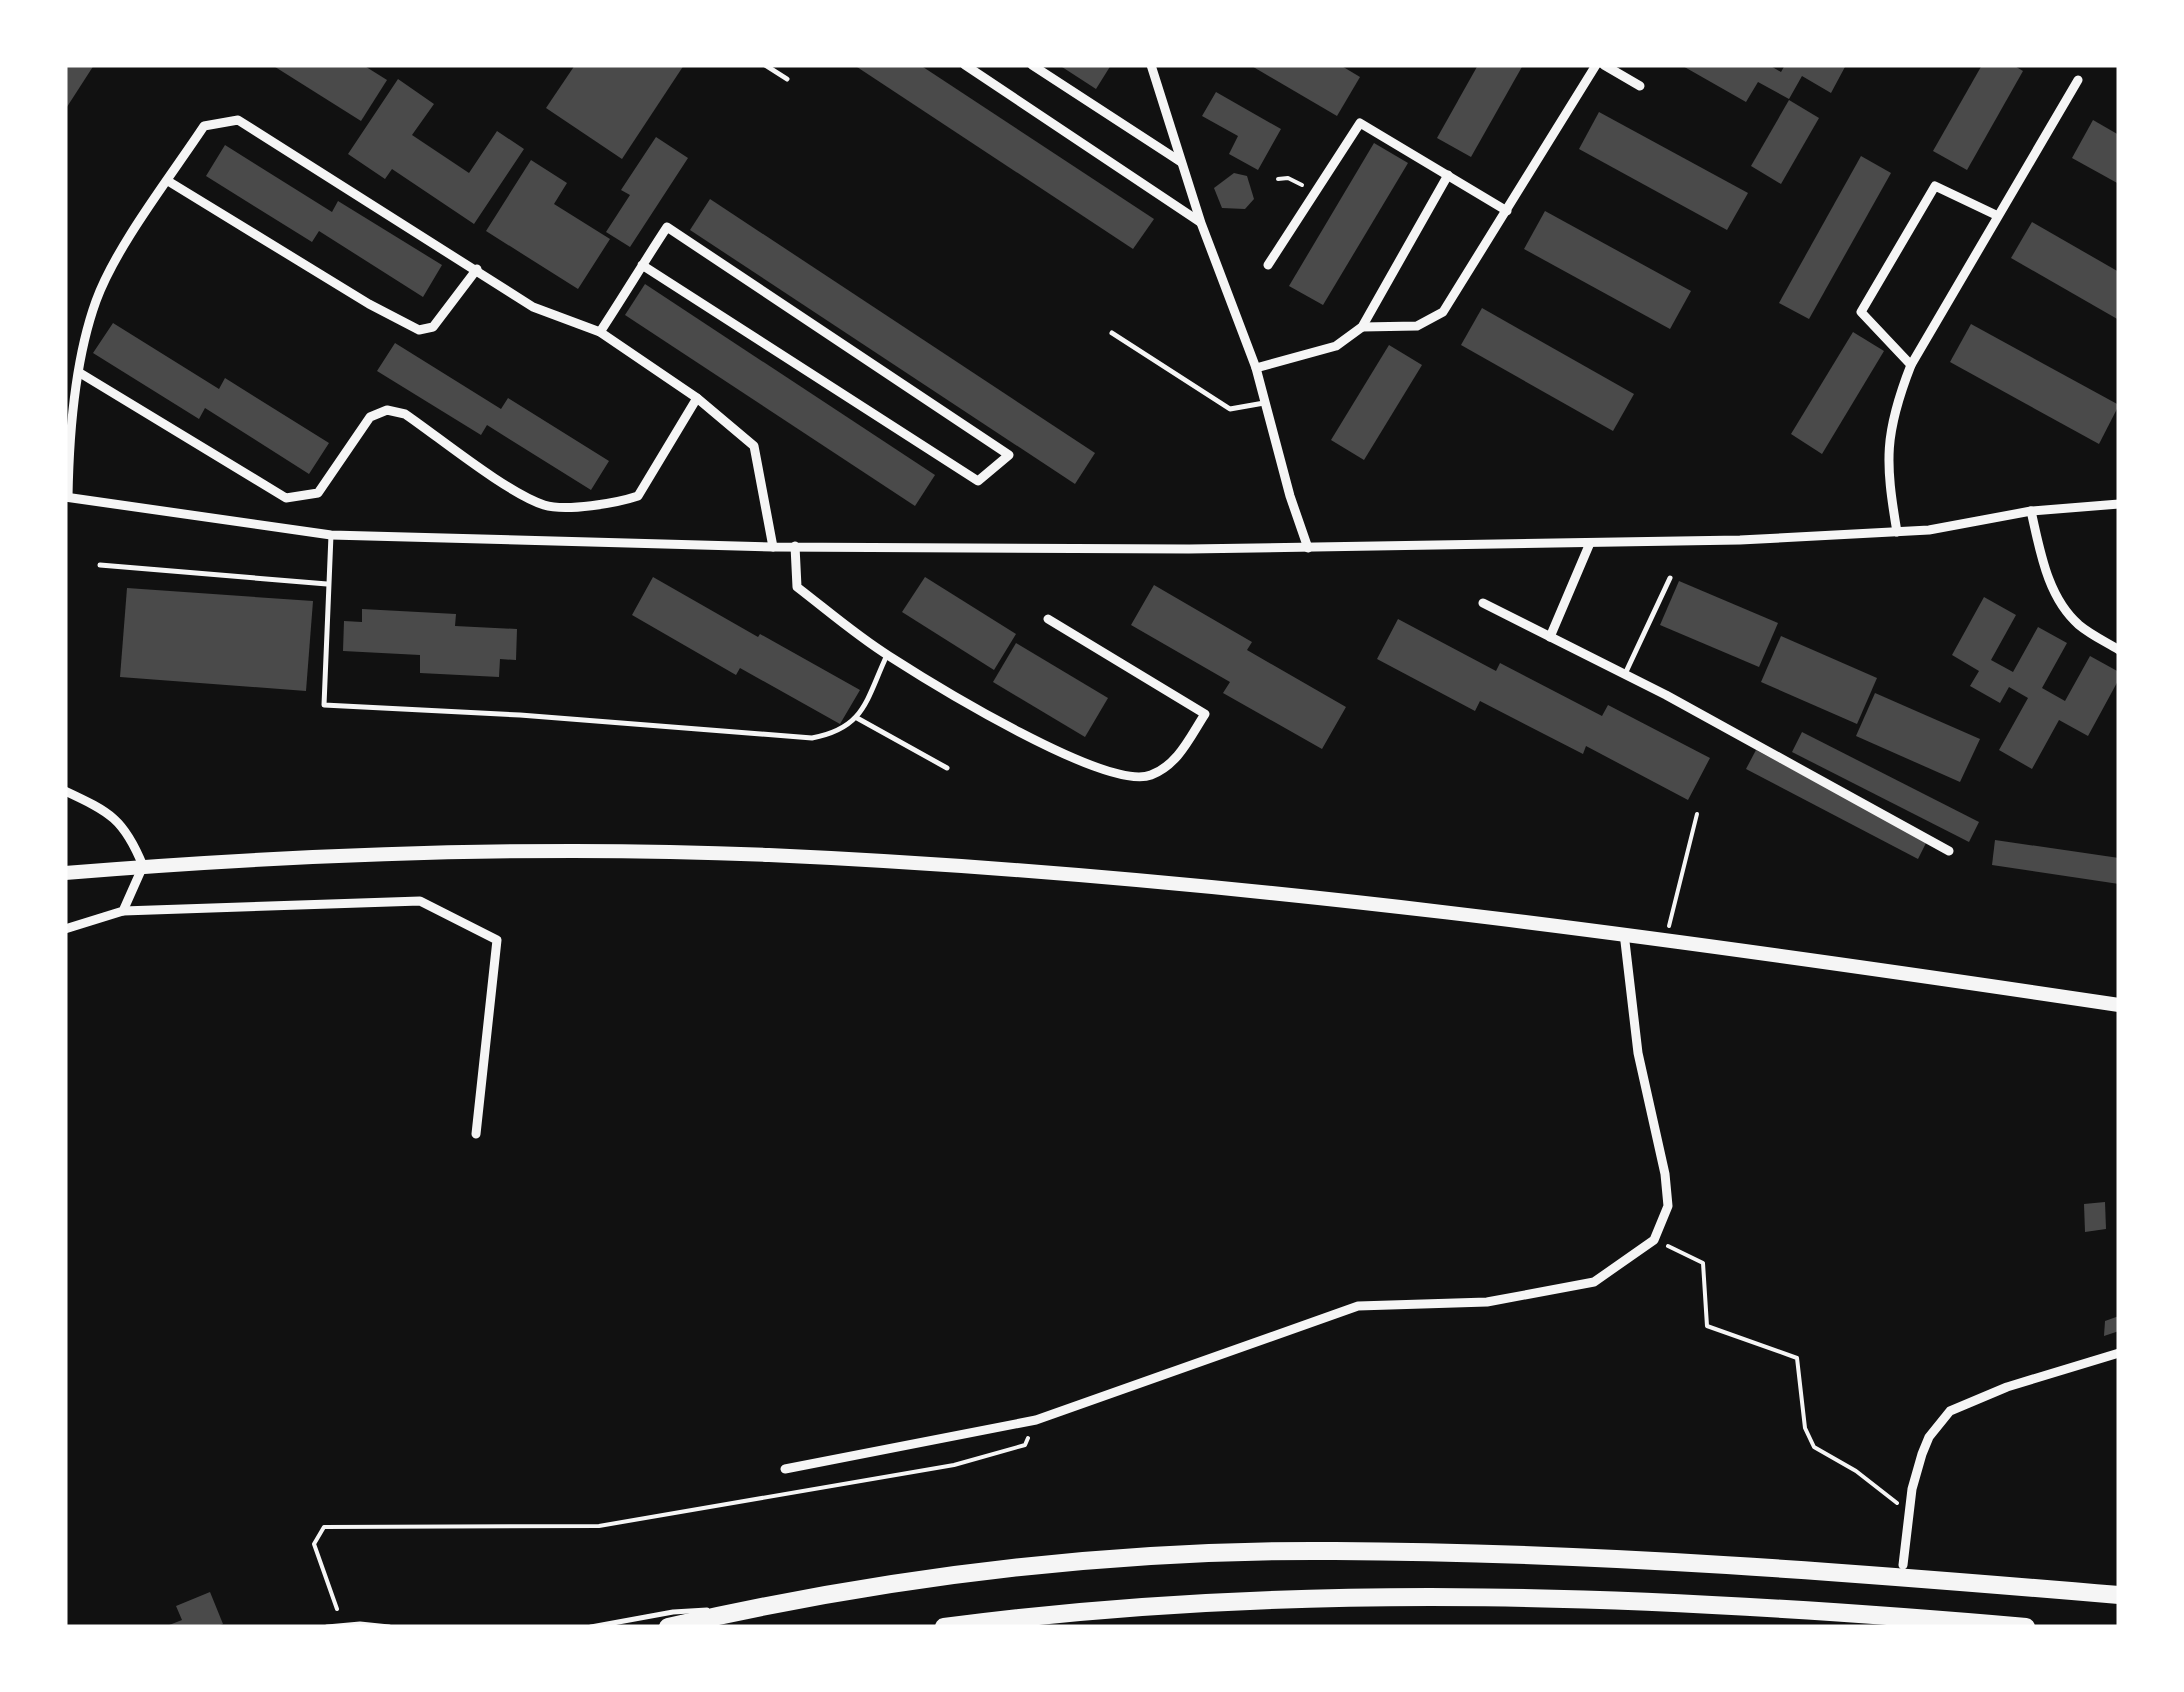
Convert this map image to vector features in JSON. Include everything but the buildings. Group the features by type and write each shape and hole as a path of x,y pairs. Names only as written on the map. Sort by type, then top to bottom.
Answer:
{"highway":[{"path":"668,1627 871,1586 1015,1568 1171,1556 1332,1550 1614,1558 2119,1596"},
{"path":"944,1627 1025,1616 1183,1604 1360,1597 1632,1600 2026,1627"}],"main road":[{"path":"65,873 316,855 768,855 1185,884 1666,939 2119,1005"}],"street":[{"path":"965,65 1201,222"},
{"path":"1032,65 1181,162"},
{"path":"1152,65 1201,222 1256,368 1308,548"},
{"path":"1362,328 1417,326 1442,312 1600,65 1640,86"},
{"path":"1897,532 1886,471 1889,435 1911,365 2078,80"},
{"path":"773,546 754,446 697,398 600,332 533,307 238,120 204,126 115,262 96,300 80,374 66,497 332,535 773,546 1308,548 1897,532 1928,530 2032,510 2119,504"},
{"path":"1268,265 1360,122 1507,211"},
{"path":"1256,368 1336,346 1362,328 1448,175"},
{"path":"168,181 369,304 419,330 433,328 477,269"},
{"path":"1911,365 1861,312 1935,186 1996,215"},
{"path":"600,332 642,265 667,227 1010,455 978,481 642,265"},
{"path":"80,374 286,498 318,493 370,417 387,410 405,414 546,506 620,502 638,496 697,398"},
{"path":"2032,510 2044,568 2058,597 2078,624 2119,650"},
{"path":"1550,637 1590,543"},
{"path":"795,546 797,587 888,655 1065,756 1117,774 1147,777 1173,762 1205,714 1048,620"},
{"path":"1483,603 1626,674 1949,851"},
{"path":"65,791 97,806 122,824 144,866 123,911"},
{"path":"65,929 123,911 420,901 496,940 476,1134"},
{"path":"785,1469 1036,1420 1358,1306 1488,1302 1594,1282 1654,1240 1668,1206 1665,1174 1638,1053 1624,934"},
{"path":"1903,1565 1909,1511 1922,1454 1950,1411 2007,1387 2119,1352"}],"lane":[{"path":"765,65 787,79"},
{"path":"1112,333 1230,409 1266,403"},
{"path":"332,535 324,705 520,715 812,738 839,733 857,718 888,655"},
{"path":"100,565 327,584"},
{"path":"1626,674 1670,578"},
{"path":"857,718 947,768"},
{"path":"591,1627 673,1612 750,1608"},
{"path":"327,1627 389,1627"}],"path":[{"path":"1278,179 1288,178 1315,192"},
{"path":"1666,939 1697,814"},
{"path":"1654,1240 1703,1263 1707,1326 1797,1358 1806,1428 1814,1447 1909,1511"},
{"path":"337,1609 314,1544 324,1527 599,1526 954,1464 1025,1445 1036,1420"}]}
